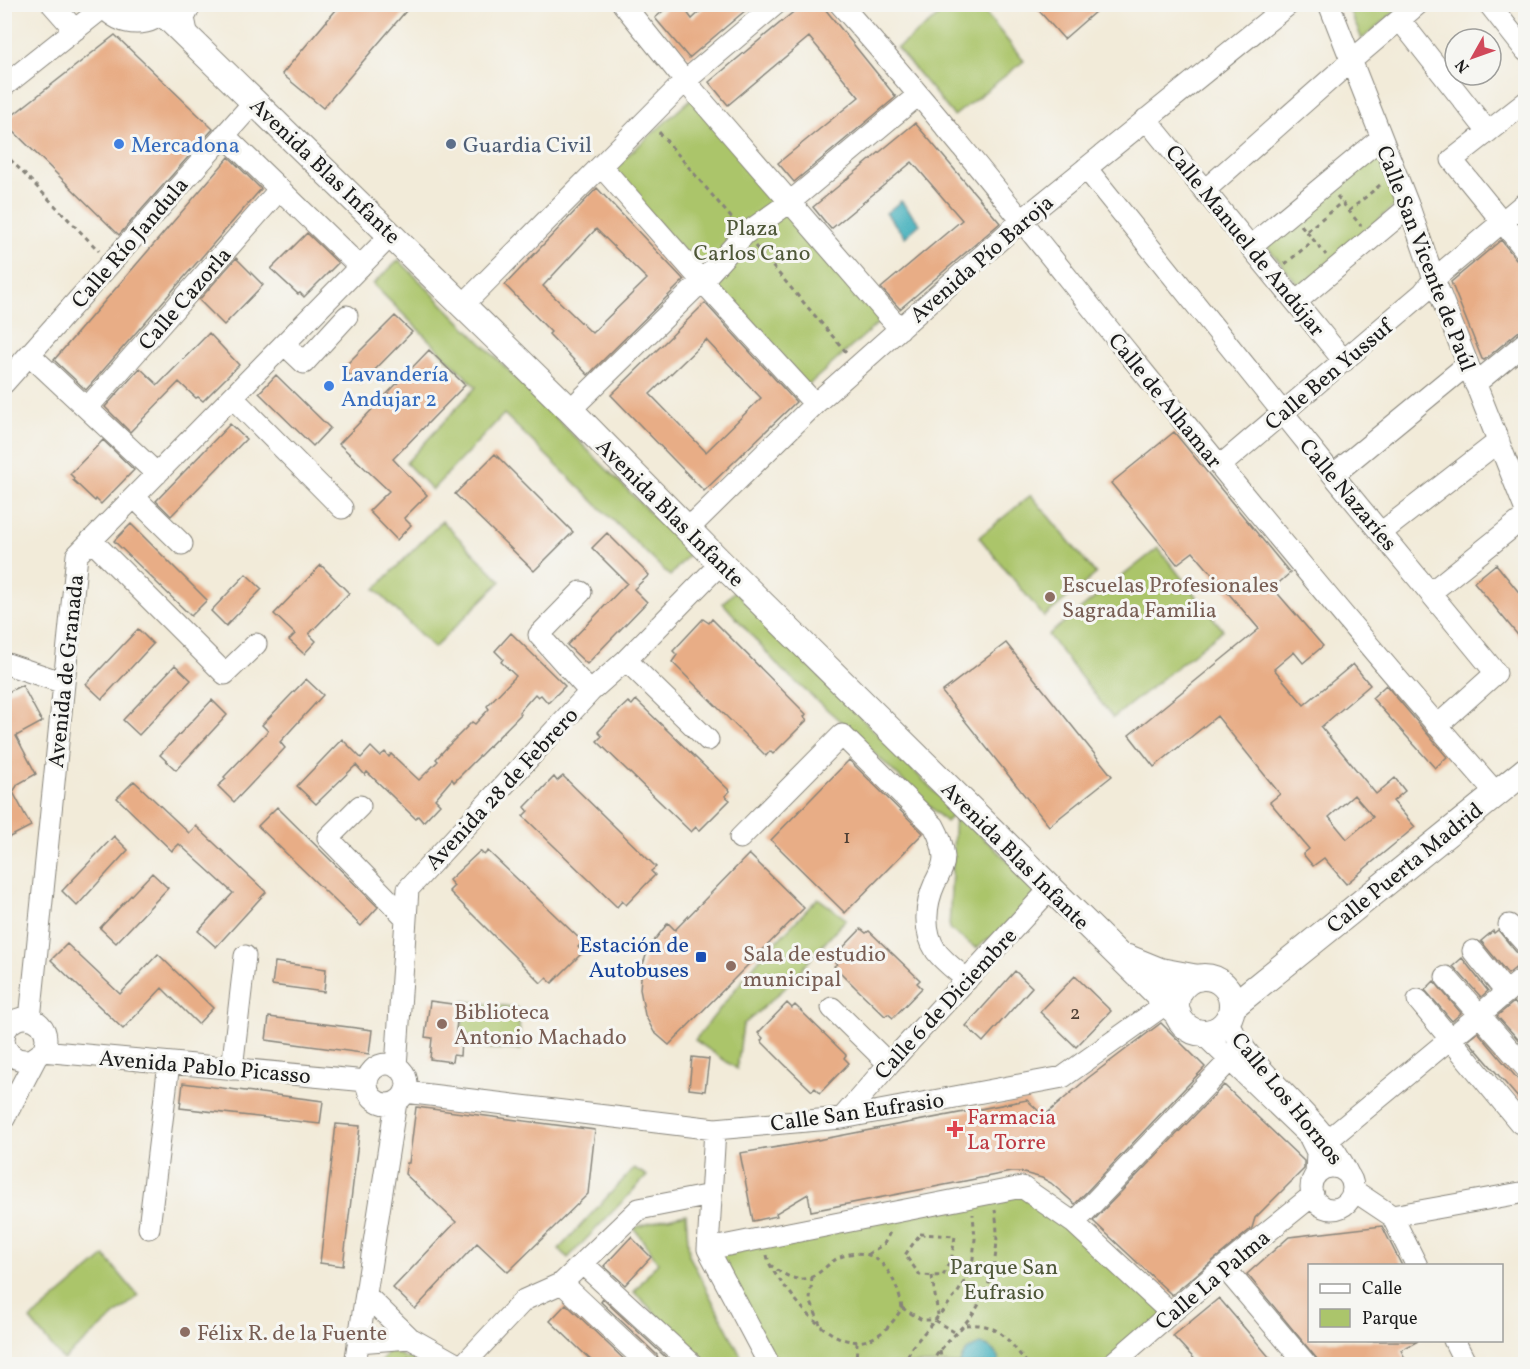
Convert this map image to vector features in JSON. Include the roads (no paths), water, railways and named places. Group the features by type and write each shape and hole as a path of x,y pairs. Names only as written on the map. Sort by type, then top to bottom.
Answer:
{"main road":[{"path":"105,5 114,15 139,22 151,19 166,8"},
{"name":"Avenida Blas Infante","path":"166,8 188,37 392,234 1050,890 1173,1008"},
{"name":"Calle Puerta Madrid","path":"1230,1014 1284,964 1526,770"},
{"name":"Calle Puerta Madrid","path":"1116,954 1160,971 1208,980 1256,976 1284,964"},
{"path":"1208,980 1228,992 1230,1014 1217,1030 1202,1033 1187,1027 1173,1008 1180,992 1189,982 1208,980"}],"street":[{"path":"52,4 75,30"},
{"path":"188,37 184,18 190,4"},
{"path":"623,4 685,81 900,329"},
{"path":"463,306 685,81 776,4"},
{"name":"Calle de Alhamar","path":"840,4 1022,221 1220,466 1437,726 1496,793"},
{"name":"Avenida Pío Baroja","path":"688,529 815,404 1022,221 1289,4"},
{"name":"Calle San Vicente de Paúl","path":"1329,4 1526,511"},
{"path":"1205,190 1418,4"},
{"path":"4,86 105,5"},
{"path":"1495,7 1526,51"},
{"path":"1400,20 1488,132"},
{"path":"570,410 702,281 745,234 790,202 917,96"},
{"name":"Calle Río Jandula","path":"4,383 255,101"},
{"path":"1526,102 1452,160 1526,251"},
{"name":"Calle Manuel de Andújar","path":"1146,119 1344,361"},
{"path":"224,135 360,267"},
{"path":"1251,246 1381,138"},
{"path":"601,166 815,404"},
{"name":"Calle Nazaríes","path":"1086,168 1496,673 1437,726"},
{"name":"Calle Cazorla","path":"88,407 279,190"},
{"name":"Calle Ben Yussuf","path":"1220,466 1526,202"},
{"path":"1297,301 1409,207"},
{"name":"Avenida de Granada","path":"30,1019 77,555 392,234"},
{"path":"284,344 304,363 347,316"},
{"path":"1475,384 1526,342"},
{"path":"30,355 157,474"},
{"path":"1333,475 1468,364"},
{"path":"232,397 342,508"},
{"path":"1382,532 1499,441"},
{"path":"134,497 182,544"},
{"path":"1430,592 1526,516"},
{"path":"91,540 225,674 256,644"},
{"name":"Avenida 28 de Febrero","path":"396,1067 408,889 590,692 626,660 721,563"},
{"path":"581,592 539,635 590,692"},
{"path":"626,660 708,740"},
{"path":"4,663 64,683"},
{"path":"740,838 842,735 934,825 940,836 944,857 941,872 929,898 926,921 929,937 937,951 967,980"},
{"path":"360,806 328,838 406,918"},
{"name":"Calle 6 de Diciembre","path":"842,1118 1050,890"},
{"path":"1509,925 1526,944"},
{"path":"1328,1140 1478,1016 1518,988 1473,951"},
{"path":"232,1069 245,956"},
{"path":"1446,977 1526,1068"},
{"path":"1418,1000 1520,1123 1526,1120"},
{"path":"832,1008 889,1064"},
{"name":"Calle San Eufrasio","path":"715,1129 842,1118 1064,1077 1173,1008"},
{"name":"Calle Los Hornos","path":"1230,1014 1244,1049 1328,1140 1351,1182 1392,1216 1416,1264"},
{"path":"4,1119 40,1053 46,1038 41,1026 30,1019 23,1018 10,1024 5,1037 8,1050 12,1055 24,1060 40,1053"},
{"name":"Calle Los Hornos","path":"1202,1033 1309,1136 1317,1152 1318,1166 1314,1185"},
{"name":"Avenida Pablo Picasso","path":"40,1053 367,1081"},
{"path":"1074,1223 1231,1059"},
{"path":"149,1228 169,1063"},
{"path":"355,1365 366,1294 406,1097 405,1075 396,1067 384,1064 373,1070 367,1081 369,1094 378,1102 390,1104 406,1097 715,1129 708,1249 770,1365"},
{"path":"1326,1168 1338,1168 1351,1182 1347,1202 1335,1208 1322,1206 1314,1185 1326,1168"},
{"name":"Calle La Palma","path":"1112,1365 1314,1185"},
{"path":"708,1249 1023,1187 1074,1223 1171,1313"},
{"path":"464,1365 524,1300 562,1283 639,1209 711,1195"},
{"path":"1392,1216 1525,1198"},
{"path":"583,1264 692,1365"},
{"path":"1224,1267 1306,1365"},
{"path":"562,1283 648,1365"},
{"path":"366,1294 410,1338 456,1365"},
{"path":"358,1342 410,1338"},
{"path":"1454,1342 1466,1365"}],"water":[{"path":"901,201 920,224 905,237 886,213"},
{"path":"981,1344 994,1351 999,1364 960,1364 967,1351"}],"place":[{"name":"Mercadona","path":"119,144"},
{"name":"Guardia Civil","path":"451,144"},
{"name":"Lavandería Andujar 2","path":"329,386"},
{"name":"Escuelas Profesionales Sagrada Familia","path":"1050,597"},
{"name":"Estación de Autobuses","path":"701,957"},
{"name":"Sala de estudio municipal","path":"731,966"},
{"name":"Biblioteca Antonio Machado","path":"442,1024"},
{"name":"Farmacia La Torre","path":"955,1129"},
{"name":"Félix R. de la Fuente","path":"185,1332"}],"park label":[{"name":"Plaza Carlos Cano","path":"752,240"},
{"name":"Parque San Eufrasio","path":"1004,1278"}]}
